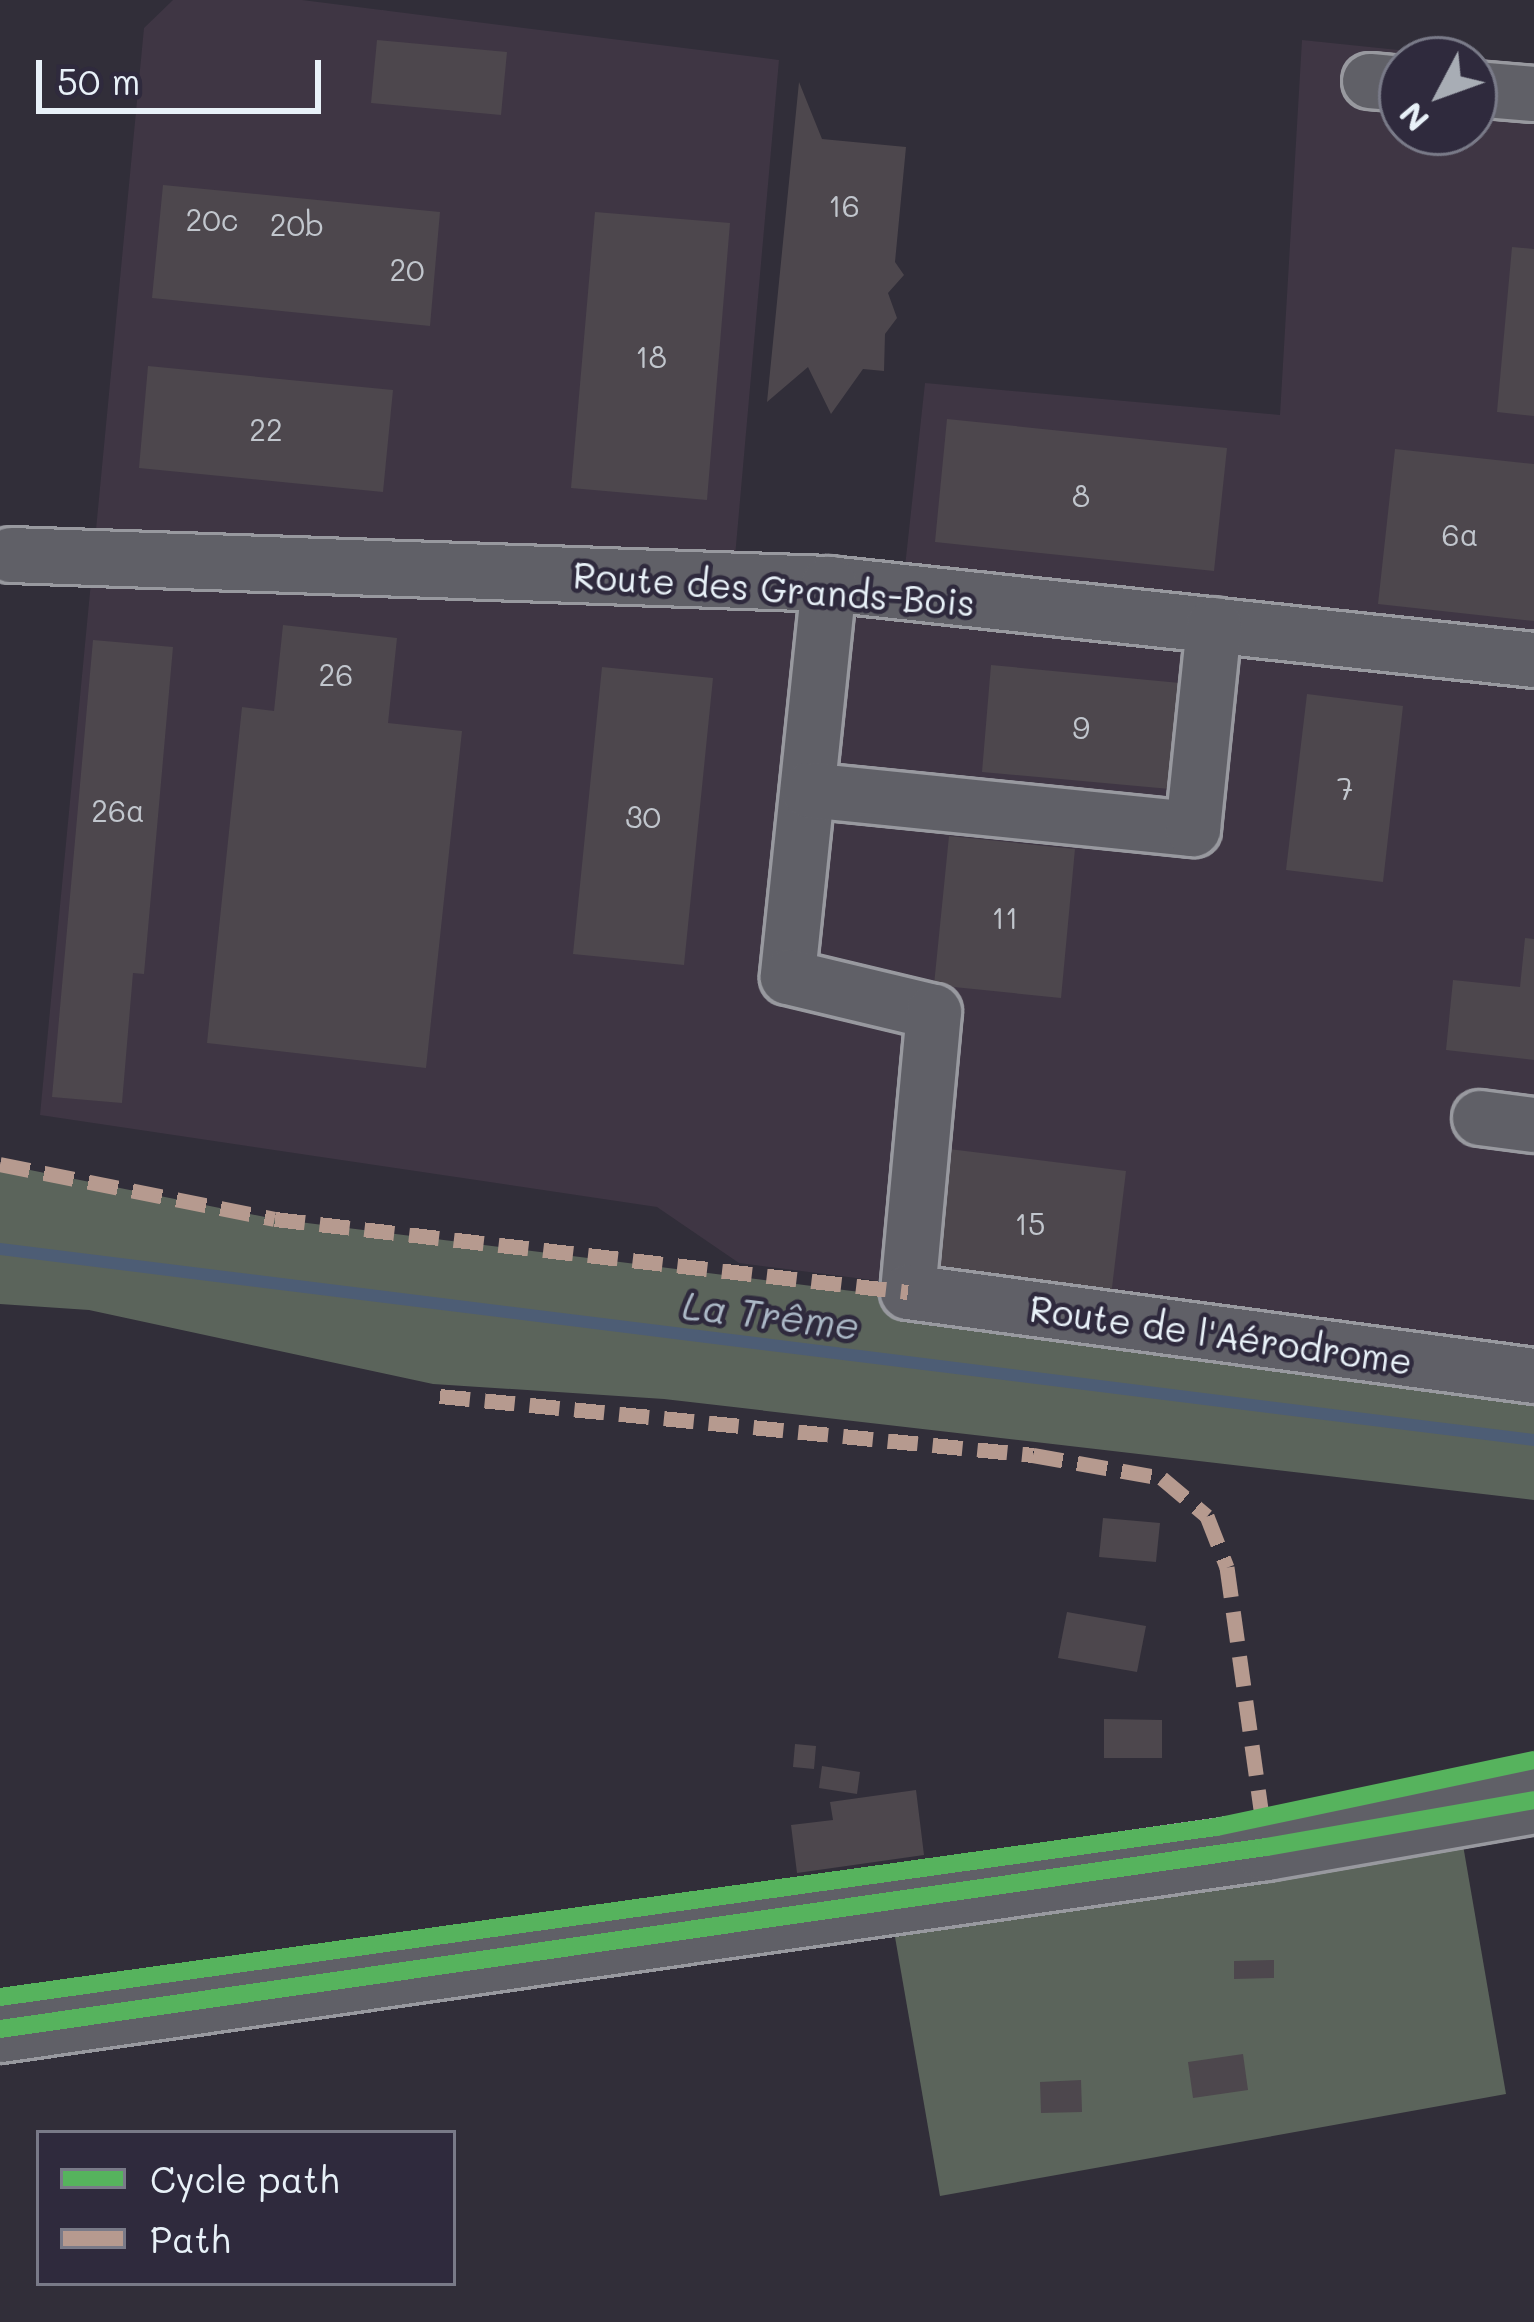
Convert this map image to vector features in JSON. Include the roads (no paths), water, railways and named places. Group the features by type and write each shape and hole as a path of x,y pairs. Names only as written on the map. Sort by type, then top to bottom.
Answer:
{"main road":[{"path":"0,2029 1266,1846 1534,1800"}],"street":[{"path":"1498,91 1534,94"},
{"name":"Route des Grands-Bois","path":"11,554 829,584 1534,660"},
{"path":"829,584 808,790 1193,829 1214,625"},
{"name":"Route de l'Aérodrome","path":"808,790 788,977 934,1012 908,1292 1534,1376"},
{"path":"1480,1118 1534,1125"}],"waterway":[{"name":"La Trême","path":"0,1249 1534,1440"}]}
